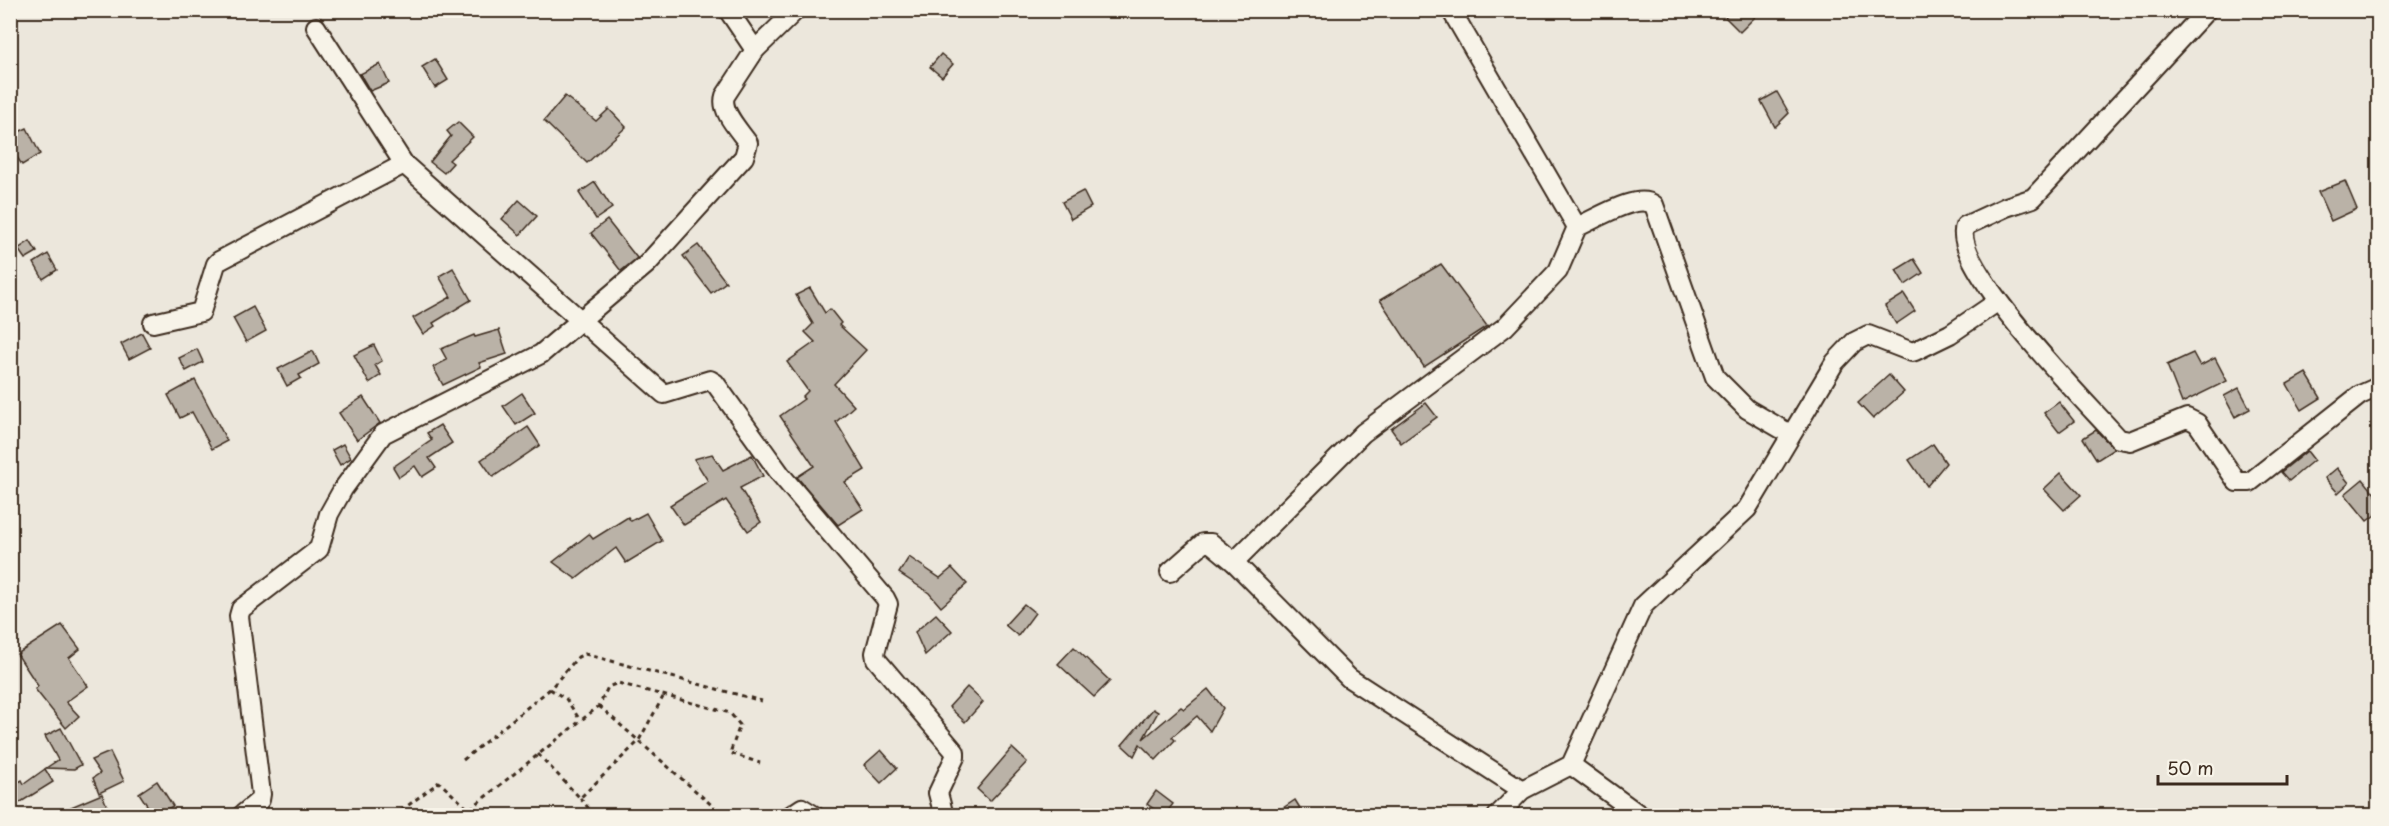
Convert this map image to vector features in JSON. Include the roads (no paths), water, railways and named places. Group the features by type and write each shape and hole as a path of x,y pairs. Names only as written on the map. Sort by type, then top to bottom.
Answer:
{"street":[{"path":"728,10 755,50"},
{"path":"241,816 256,804 261,795 239,616 241,609 319,549 329,514 343,489 383,434 535,358 647,264 744,157 748,143 723,102 755,50 796,10"},
{"path":"1451,10 1577,227"},
{"path":"2206,10 2033,198 2006,207 1965,226 1962,234 1965,246 1997,302 2119,439 2130,441 2187,418 2197,423 2237,482 2250,482 2360,394 2379,387"},
{"path":"316,27 404,164 580,322 664,394 710,380 715,383 781,475 885,598 888,604 875,653 876,658 955,752 955,757 938,793 944,816"},
{"path":"153,323 201,312 216,264 219,261 404,164"},
{"path":"1234,562 1363,433 1505,327 1558,271 1577,227 1636,200 1648,200 1654,205 1715,377 1747,410 1790,434"},
{"path":"1497,816 1522,790 1571,765 1643,606 1747,509 1835,362 1854,342 1868,335 1912,352 1950,334 1997,302"},
{"path":"1170,572 1203,543 1211,543 1234,562 1349,678 1522,790"},
{"path":"1571,765 1641,816"},
{"path":"790,816 802,808 815,816"}]}
